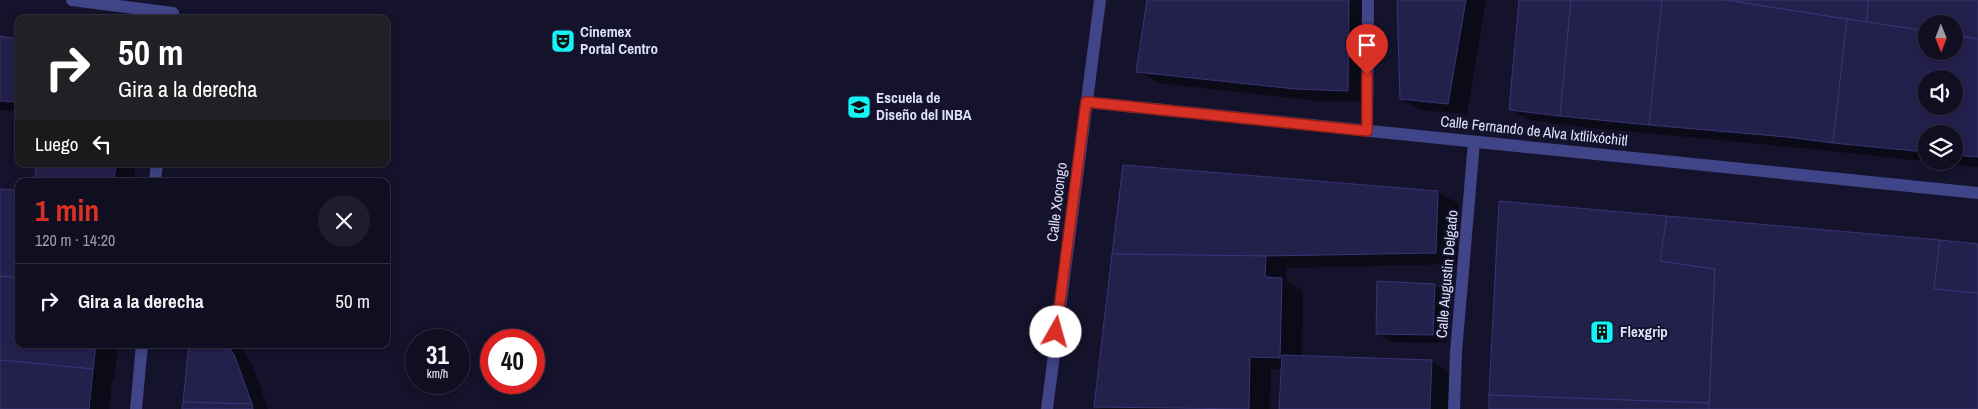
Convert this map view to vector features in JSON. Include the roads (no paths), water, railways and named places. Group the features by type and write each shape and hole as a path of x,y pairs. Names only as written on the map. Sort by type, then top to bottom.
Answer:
{"street":[{"path":"72,0 167,15"},
{"path":"173,15 174,0"},
{"name":"Calle Xocongo","path":"1047,409 1100,0"},
{"path":"1367,131 1368,0"},
{"name":"Calle Fernando de Alva Ixtlilxóchitl","path":"1086,102 1978,193"},
{"name":"Calle Augustin Delgado","path":"1454,409 1456,352 1474,142"},
{"path":"136,409 142,348"}],"place":[{"name":"Cinemex Portal Centro","path":"563,41"},
{"name":"Escuela de Diseño del INBA","path":"859,107"},
{"name":"Flexgrip","path":"1602,332"}]}
